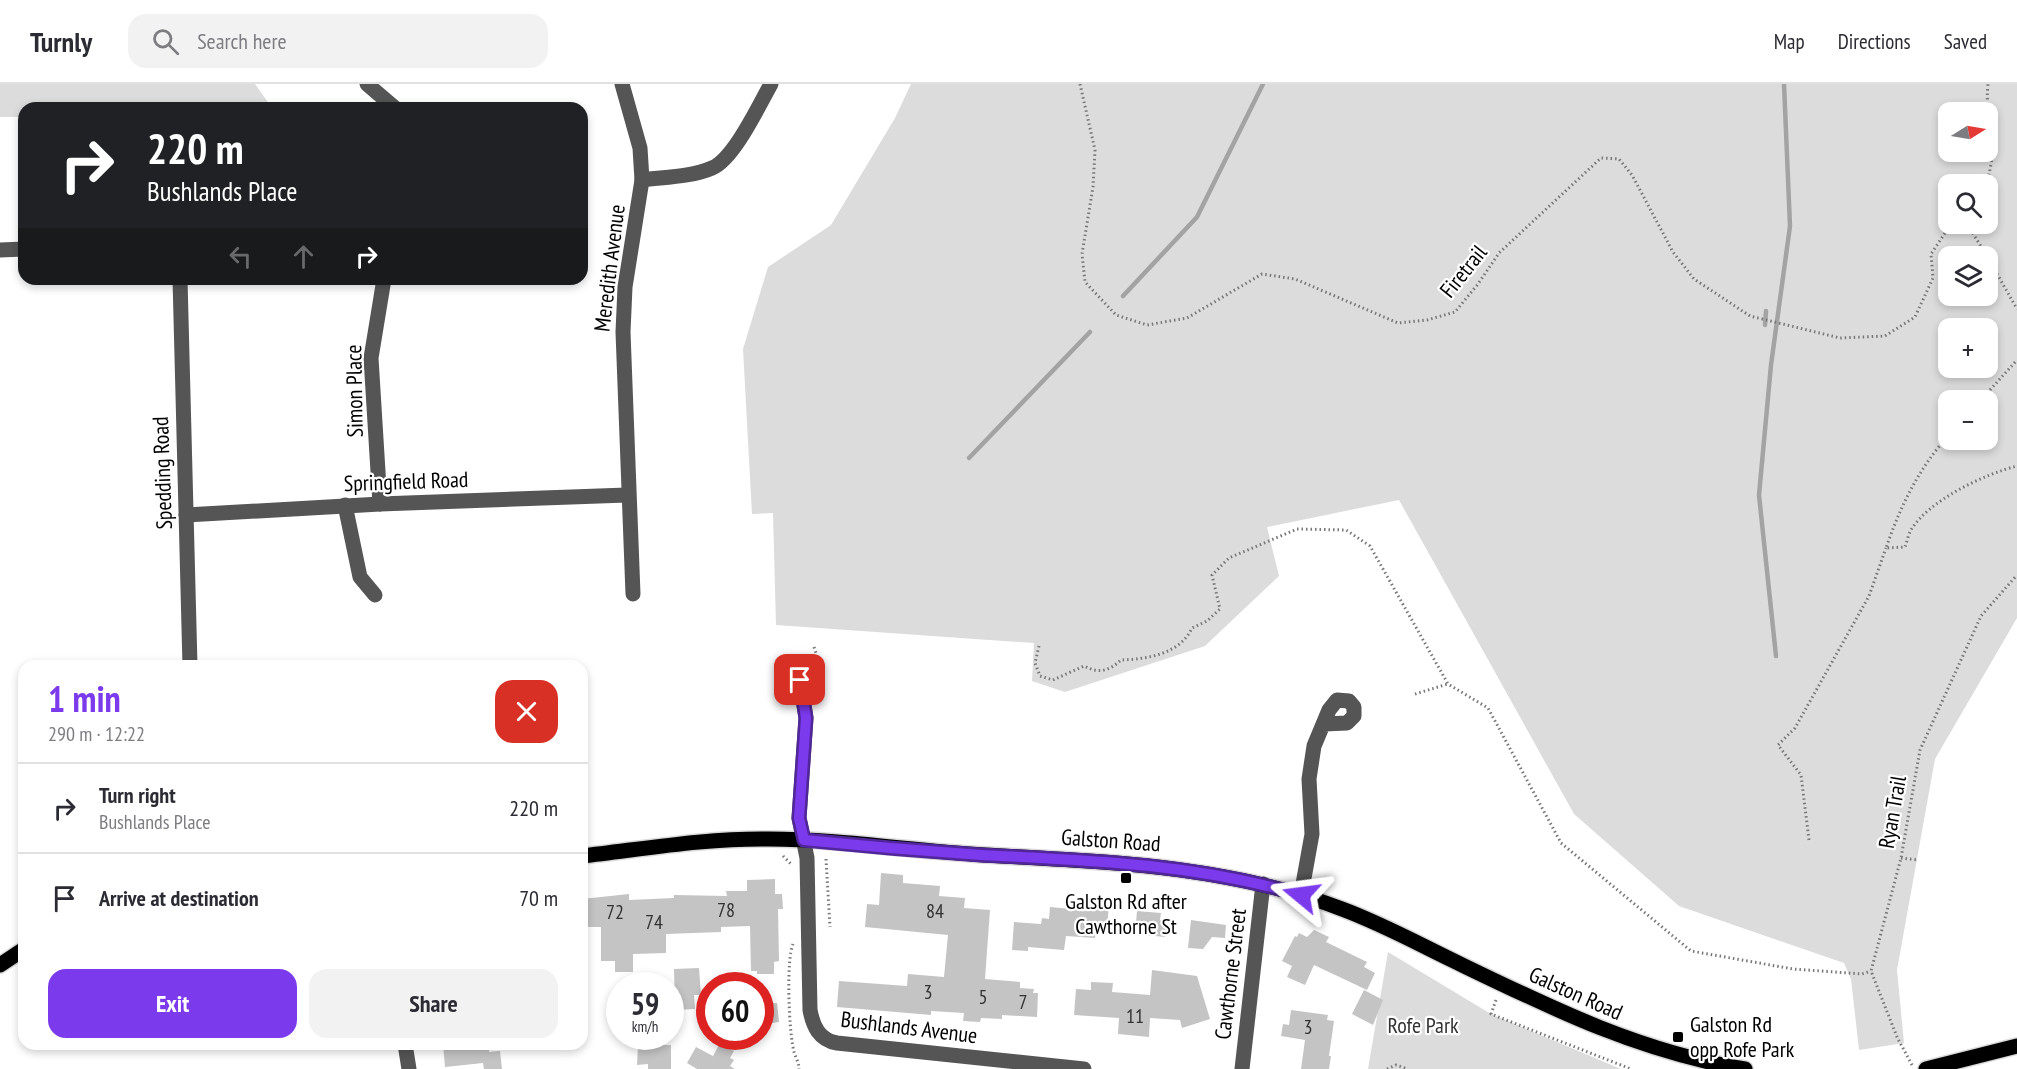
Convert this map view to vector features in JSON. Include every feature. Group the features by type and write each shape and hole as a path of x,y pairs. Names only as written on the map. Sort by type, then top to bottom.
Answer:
{"main road":[{"name":"Galston Road","path":"588,854 725,840 804,840 937,852 1157,865 1263,884 1301,895 1398,932 1588,1025 1673,1055 1737,1068"},
{"path":"0,965 18,953"},
{"path":"1926,1069 2017,1046"}],"street":[{"path":"367,84 388,102"},
{"name":"Meredith Avenue","path":"621,84 640,148 642,180 625,287 622,332 627,495 633,594"},
{"path":"642,180 686,175 714,168 726,159 771,84"},
{"path":"0,250 18,249"},
{"name":"Spedding Road","path":"180,285 190,660"},
{"name":"Simon Place","path":"380,504 372,358 383,285"},
{"name":"Springfield Road","path":"186,515 380,504 627,495"},
{"path":"345,506 360,577 375,595"},
{"path":"800,680 806,718 799,818 804,840"},
{"path":"1301,895 1312,834 1310,779 1314,746 1324,724"},
{"name":"Bushlands Avenue","path":"804,840 810,1010 815,1027 824,1039 837,1043 1084,1069"},
{"name":"Cawthorne Street","path":"1242,1069 1263,884"},
{"path":"406,1050 409,1069"}],"path":[{"name":"Firetrail","path":"1080,84 1095,150 1093,187 1082,254 1085,282 1116,315 1147,325 1187,318 1262,274 1295,279 1398,323 1427,320 1455,312 1479,284 1499,253 1601,158 1619,159 1632,175 1673,252 1694,279 1750,316 1840,338 1885,336 1915,317 1933,278 1931,255 1944,234"},
{"path":"1988,84 1986,104 1992,128 1994,155 1989,174"},
{"path":"1998,276 2017,309"},
{"path":"1991,390 2002,379 2010,365 2017,360"},
{"path":"1809,840 1801,775 1778,745 1795,728 1869,596 1898,513 1938,447"},
{"path":"1886,548 1905,548 1911,530 1927,512 1994,472 2017,466"},
{"path":"1039,646 1035,663 1037,670 1040,676 1053,680 1084,666 1095,672 1112,669 1121,660 1142,659 1169,651 1187,639 1192,628 1207,621 1220,609 1212,575 1229,558 1297,530 1346,530 1370,546 1448,684 1488,708 1561,843 1691,951 1793,969 1862,974 1871,971 1897,1037 1914,1069"},
{"name":"Ryan Trail","path":"1871,971 1901,858 1920,750 1981,616 2017,575"},
{"path":"800,680 823,675 814,647"},
{"path":"1416,694 1448,684"},
{"path":"1901,858 1918,860"},
{"path":"826,859 830,927"},
{"path":"1496,1000 1491,1014 1631,1069"},
{"path":"799,1069 800,1062"},
{"path":"1388,1069 1396,1065 1408,1069"}],"green space":[{"path":"0,84 255,84 268,102 18,102 18,117 0,117"},
{"path":"911,84 2017,84 2017,618 1935,759 1897,970 1904,1043 1859,1050 1851,979 1844,963 1679,906 1574,814 1399,500 1267,527 1279,576 1205,646 1065,692 1032,681 1034,643 776,625 773,513 752,514 743,349 768,267 831,225 895,118"},
{"name":"Rofe Park","path":"1388,952 1491,1014 1621,1069 1368,1069"}],"building":[{"path":"881,873 903,875 903,883 940,886 939,896 965,898 964,908 990,910 985,979 1020,982 1020,988 1034,989 1033,993 1038,993 1037,1017 1002,1015 1002,1019 981,1018 980,1022 963,1021 964,1013 931,1011 931,1015 837,1007 839,981 907,986 908,974 944,977 948,935 865,927 867,904 879,905"},
{"path":"775,879 775,894 782,894 783,909 778,909 779,961 774,962 774,972 751,971 750,926 721,927 721,932 666,934 666,953 633,954 633,972 615,972 615,961 601,961 601,927 588,927 588,898 629,894 629,900 674,898 674,895 727,896 726,891 747,891 747,880"},
{"path":"1097,902 1109,903 1107,930 1096,930 1095,938 1066,936 1064,950 1028,947 1028,951 1012,950 1014,922 1041,924 1042,918 1049,919 1050,907 1082,910 1083,906 1097,907"},
{"path":"1137,911 1161,913 1160,920 1167,921 1165,937 1135,934"},
{"path":"1191,920 1226,925 1225,938 1212,937 1203,949 1188,948"},
{"path":"1314,930 1329,937 1326,942 1367,962 1364,967 1375,973 1367,990 1314,965 1305,985 1287,977 1292,966 1282,961 1295,936 1297,937 1299,933 1307,937"},
{"path":"699,968 699,972 696,972 695,1009 684,1010 684,972 674,972 674,969"},
{"path":"1152,970 1197,976 1210,1019 1182,1028 1180,1020 1150,1018 1149,1037 1118,1034 1119,1018 1074,1015 1076,989 1091,990 1091,982 1113,983 1112,992 1150,995"},
{"path":"1364,990 1383,1000 1373,1025 1352,1014"},
{"path":"774,1003 777,1003 779,1022 774,1023"},
{"path":"1291,1010 1328,1015 1327,1020 1334,1021 1329,1069 1301,1069 1305,1040 1281,1036 1283,1024 1289,1025"},
{"path":"696,1047 696,1050 702,1050 713,1056 716,1050 734,1051 730,1058 734,1060 730,1066 735,1069 697,1069 687,1063"},
{"path":"444,1050 500,1051 502,1069 484,1069 483,1063 445,1067"},
{"path":"638,1050 671,1050 671,1069 648,1069 648,1064 637,1065"}],"waterway":[{"path":"1123,296 1197,217 1263,84"},
{"path":"1776,656 1759,495 1771,365 1790,226 1784,84"},
{"path":"1765,325 1766,311"},
{"path":"969,458 1090,332"}],"place":[{"name":"Galston Rd after Cawthorne St","path":"1126,878"},
{"name":"Galston Rd opp Rofe Park","path":"1678,1037"}],"route":[{"path":"800,680 806,718 799,818 804,840 937,852 1157,865 1234,877 1301,895"}]}
